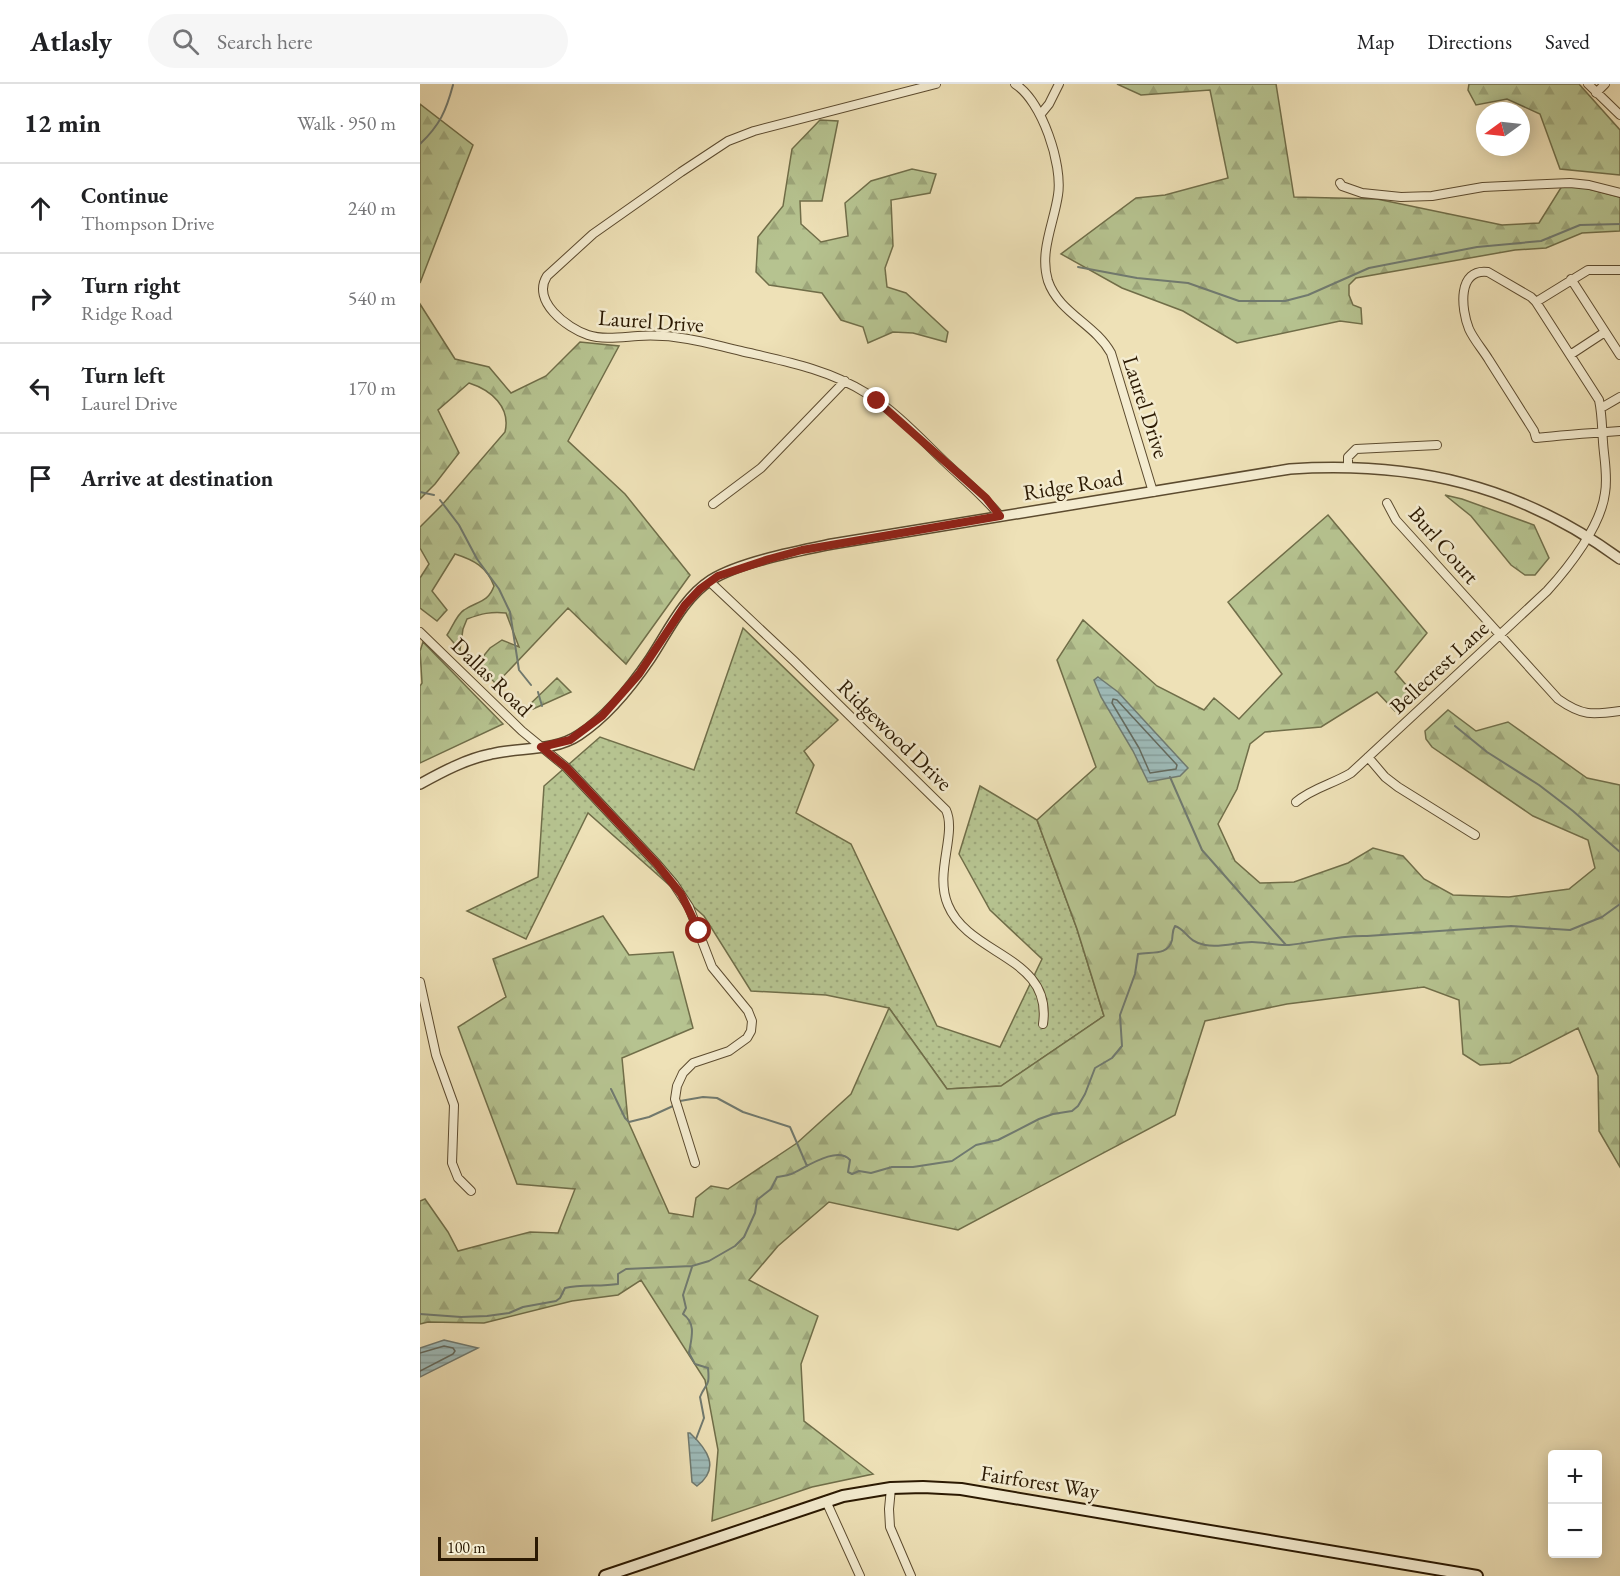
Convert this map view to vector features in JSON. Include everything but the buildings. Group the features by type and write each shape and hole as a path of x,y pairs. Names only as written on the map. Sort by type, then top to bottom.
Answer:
{"main road":[{"name":"Fairforest Way","path":"605,1576 843,1496 891,1488 923,1487 961,1489 1477,1576"}],"street":[{"name":"Laurel Drive","path":"936,84 754,131 728,141 593,234 550,272 543,283 544,299 548,306 569,324 587,335 688,339 805,366 845,381 868,394 895,415 986,498 1000,516"},
{"name":"Laurel Drive","path":"1015,84 1031,98 1041,115 1059,180 1058,197 1046,252 1048,283 1059,301 1100,339 1111,353 1153,492"},
{"path":"1041,115 1059,84"},
{"path":"1588,84 1620,115"},
{"path":"1596,93 1605,84"},
{"path":"1340,183 1341,186 1362,193 1401,197 1432,196 1483,187 1570,183 1620,193"},
{"path":"1536,302 1588,270 1620,270"},
{"path":"1620,398 1601,408 1599,400 1536,302 1488,272 1475,273 1470,277 1464,286 1470,330 1534,431 1536,438 1620,431"},
{"path":"1571,279 1620,355"},
{"path":"1570,355 1605,332"},
{"path":"713,504 761,468 845,381"},
{"name":"Bellecrest Lane","path":"1296,802 1311,791 1345,776 1368,757 1547,591 1564,572 1588,535 1601,509 1606,492 1601,408"},
{"path":"1348,467 1348,457 1356,449 1437,445"},
{"name":"Ridge Road","path":"420,784 479,757 570,740 602,716 639,674 685,605 709,581 737,569 802,550 1290,470 1348,467 1405,471 1463,483 1529,506 1588,535 1620,559"},
{"name":"Burl Court","path":"1387,503 1396,520 1558,699 1574,710 1596,714 1620,711"},
{"name":"Ridgewood Drive","path":"709,581 946,810 949,823 942,883 948,907 968,931 1022,968 1032,978 1039,989 1044,1006 1043,1024"},
{"name":"Dallas Road","path":"420,632 522,731 566,767 674,884 689,907 713,969 745,1006 751,1017 751,1031 742,1043 729,1051 693,1063 683,1072 677,1086 675,1099 695,1163"},
{"path":"1368,757 1385,777 1398,787 1475,835"},
{"path":"420,982 435,1055 454,1105 452,1163 458,1178 471,1191"},
{"path":"891,1488 890,1527 911,1576"},
{"path":"826,1501 860,1576"}],"green space":[{"path":"1117,84 1276,84 1294,197 1377,199 1502,225 1539,223 1562,186 1585,188 1620,197 1620,231 1582,233 1546,248 1515,250 1356,278 1349,285 1349,295 1353,305 1361,308 1362,324 1340,321 1237,343 1183,311 1122,288 1061,254 1136,198 1165,195 1228,178 1210,90 1141,95"},
{"path":"1469,84 1579,84 1620,130 1620,175 1560,169 1540,114 1530,109 1530,102 1514,102 1507,99 1476,102 1476,105 1468,90"},
{"path":"420,104 473,145 420,283"},
{"path":"820,120 838,121 822,201 800,201 801,224 821,242 848,236 845,203 871,181 912,169 936,174 930,193 891,200 893,246 885,268 887,287 906,293 948,332 946,342 913,333 893,332 868,343 863,327 841,320 822,293 769,285 756,272 758,237 783,206 792,149"},
{"path":"420,304 455,359 489,367 511,393 546,376 580,342 619,346 568,441 625,494 690,575 626,664 568,608 496,684 477,664 490,648 502,640 519,647 506,613 486,613 467,619 460,650 447,635 461,612 489,596 494,586 484,569 455,554 432,591 447,610 437,621 420,608 420,578 429,564 420,548 420,527 505,432 506,423 498,401 485,390 469,383 438,410 459,453 420,499"},
{"path":"1445,495 1534,525 1549,558 1535,575 1525,575 1511,565 1471,516"},
{"path":"1328,515 1427,633 1395,672 1413,693 1412,700 1395,711 1377,692 1321,727 1265,732 1250,744 1237,789 1218,824 1235,861 1260,883 1294,882 1348,863 1373,848 1403,856 1424,879 1453,895 1509,897 1569,889 1595,868 1588,840 1533,816 1432,747 1426,739 1425,731 1448,710 1476,731 1508,722 1587,778 1620,785 1620,1167 1599,1131 1598,1076 1578,1028 1510,1063 1480,1065 1463,1054 1459,1000 1424,987 1287,1004 1205,1021 1175,1115 958,1230 829,1202 778,1246 749,1280 818,1316 801,1364 804,1421 873,1474 812,1487 712,1521 718,1450 705,1380 641,1280 618,1295 572,1301 484,1323 428,1322 420,1324 420,1201 425,1199 458,1251 530,1232 558,1233 575,1189 517,1184 458,1027 506,997 493,959 603,916 629,955 673,952 693,1028 622,1058 628,1121 669,1213 693,1217 696,1198 711,1186 728,1189 797,1143 851,1094 889,1008 947,1089 1001,1086 1104,1016 1077,929 1037,820 1096,767 1057,660 1083,620 1157,686 1204,710 1214,698 1239,719 1282,674 1228,602"},
{"path":"743,628 838,720 804,751 814,765 796,813 851,844 937,1026 1000,1047 1042,959 990,910 959,854 980,786 1037,820 1077,929 1104,1016 1001,1086 947,1089 889,1008 826,995 751,991 704,916 588,813 526,939 467,911 538,877 544,786 600,737 694,770"},
{"path":"423,642 503,724 420,763 420,686 422,683 420,651"},
{"path":"557,678 571,692 533,709 523,711"}],"water":[{"path":"1098,677 1118,692 1188,768 1180,776 1148,782 1133,751 1101,697 1094,680"},
{"path":"444,1340 478,1348 420,1377 420,1348"},
{"path":"688,1433 702,1446 709,1459 708,1472 697,1486 692,1482"}],"waterway":[{"path":"420,144 441,117 453,85"},
{"path":"1078,267 1137,278 1188,283 1239,301 1285,301 1308,295 1369,268 1477,247 1541,241 1580,225 1620,224"},
{"path":"420,492 434,495"},
{"path":"440,500 459,525 477,559 499,589 510,612 519,670 531,685"},
{"path":"538,692 542,706"},
{"path":"1455,726 1487,752 1539,785 1620,852"},
{"path":"1170,777 1202,850 1286,945"},
{"path":"420,1314 461,1317 509,1313 523,1307 556,1301 565,1288 618,1284 618,1274 626,1269 692,1266 709,1261 735,1246 744,1237 755,1213 757,1200 771,1189 777,1177 791,1174 821,1159 837,1155 850,1160 848,1172 852,1174 859,1171 871,1173 892,1167 913,1167 952,1161 976,1145 998,1140 1053,1114 1072,1111 1085,1094 1095,1068 1112,1058 1122,1046 1120,1015 1135,974 1138,954 1167,949 1175,926 1194,941 1205,945 1252,942 1289,945 1347,937 1511,926 1570,930 1602,917 1620,904"},
{"path":"611,1089 629,1122 649,1117 673,1106"},
{"path":"680,1101 703,1097 717,1098 743,1112 790,1127 807,1166"},
{"path":"692,1267 683,1295 686,1308 683,1314 692,1327 689,1353 695,1364 708,1368 708,1382 700,1397 704,1418 696,1439"}],"route":[{"path":"699,931 681,894 657,864 566,767 541,747 570,740 602,716 639,674 685,605 709,581 718,576 802,550 1000,516 986,498 877,401"}]}
